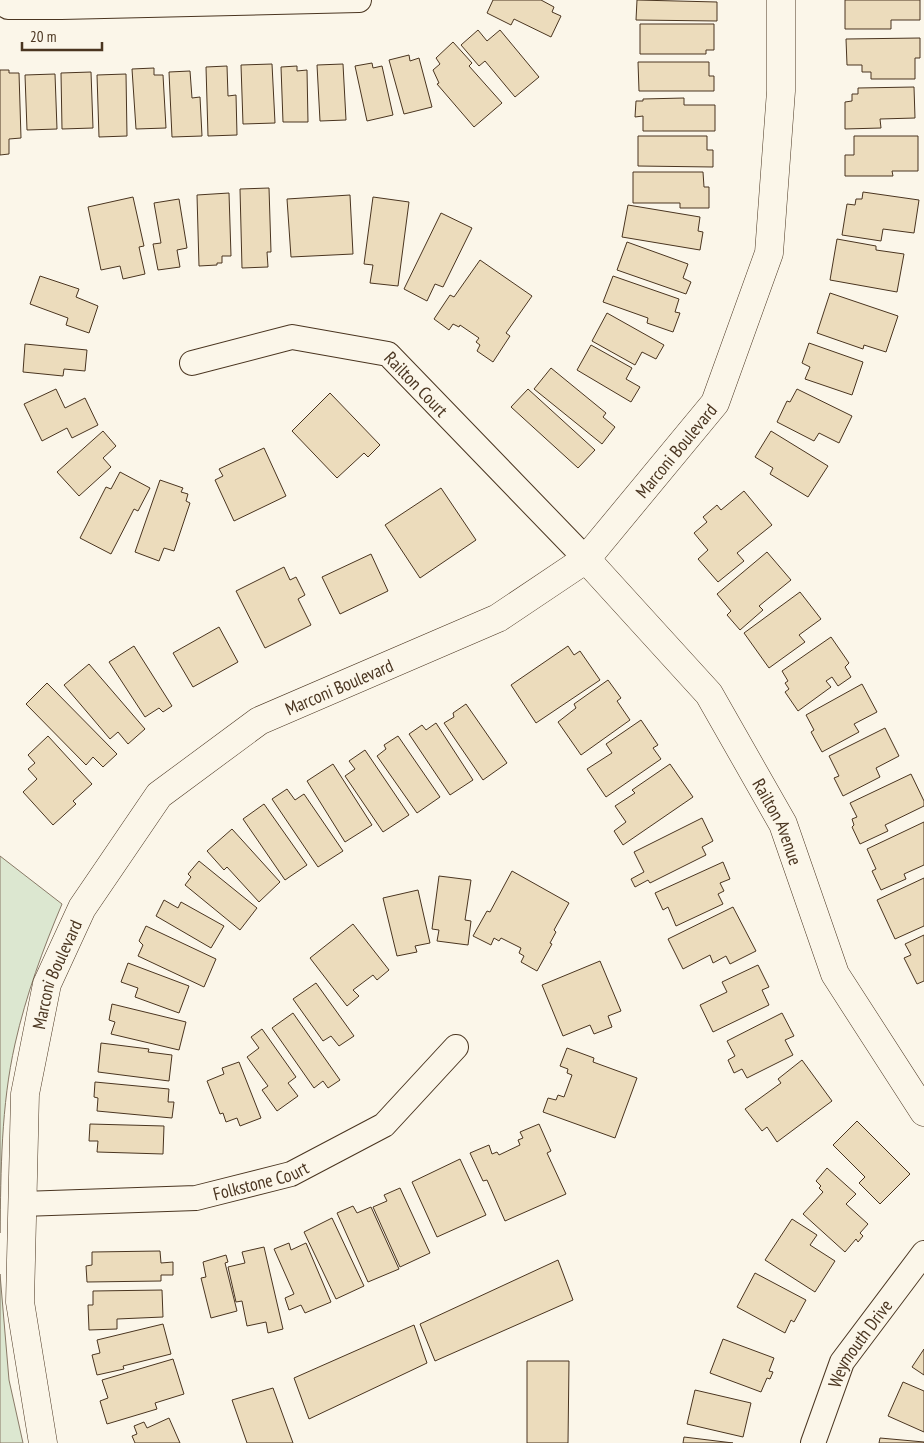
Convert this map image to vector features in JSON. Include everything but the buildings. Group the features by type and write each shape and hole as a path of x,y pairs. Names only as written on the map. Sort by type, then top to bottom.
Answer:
{"street":[{"path":"0,1 8,7 61,7 359,0"},
{"name":"Marconi Boulevard","path":"43,1443 20,1302 25,1094 47,984 82,908 159,795 259,721 498,618 586,559 715,403 769,253 781,91 781,0"},
{"name":"Railton Court","path":"192,362 292,337 388,354 586,559"},
{"name":"Railton Avenue","path":"586,559 710,694 783,824 835,974 924,1112"},
{"name":"Folkstone Court","path":"22,1204 196,1198 291,1174 384,1125 456,1047"},
{"name":"Weymouth Drive","path":"813,1443 842,1362 924,1253"}],"green space":[{"path":"0,856 62,904 30,990 19,1026 10,1067 4,1114 0,1233"},
{"path":"0,1274 9,1380 23,1443 0,1443"}]}
